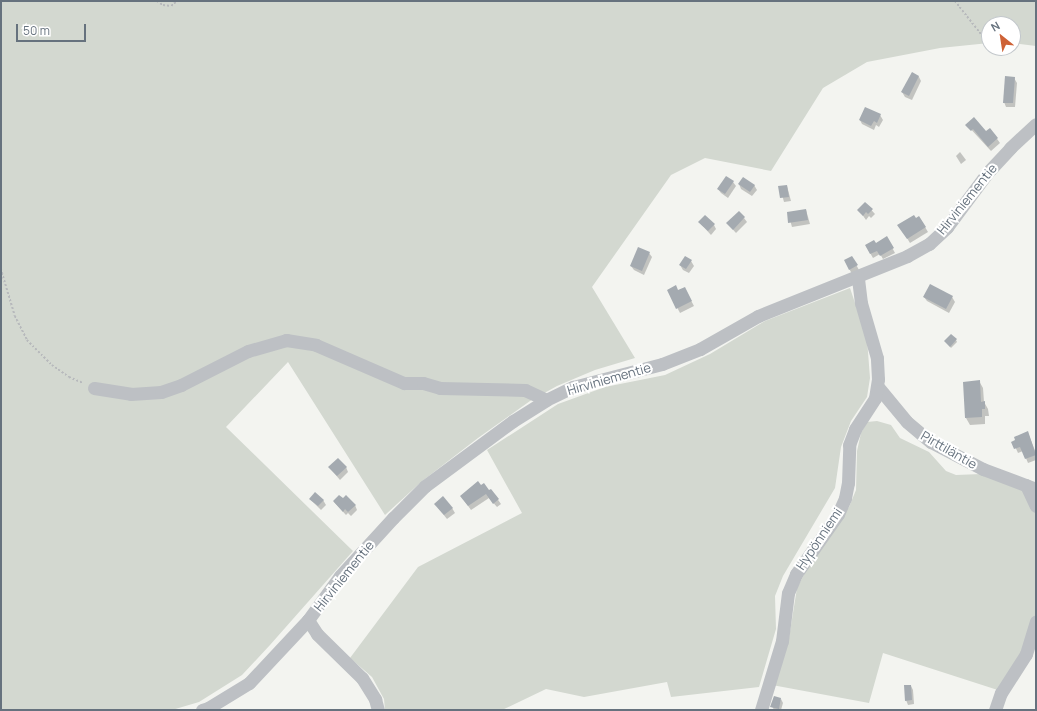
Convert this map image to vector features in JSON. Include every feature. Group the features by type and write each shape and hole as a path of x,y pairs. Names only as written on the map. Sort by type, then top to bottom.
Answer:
{"street":[{"name":"Hirviniementie","path":"202,710 208,708 249,683 299,631 340,576 393,518 425,486 513,421 546,400 573,387 668,362 700,349 758,316 858,277 907,256 929,244 947,227 988,172 1010,148 1036,124"},
{"name":"Hypönniemi","path":"760,710 782,641 788,593 796,574 838,514 846,498 849,445 856,429 876,398 878,387 877,358 862,303 858,277"},
{"path":"94,388 131,394 161,392 181,385 248,351 286,340 316,345 404,383 423,383 440,388 525,390 546,400"},
{"name":"Pirttiläntie","path":"878,387 907,422 931,442 983,469 1031,487"},
{"path":"1031,487 1036,506"},
{"path":"308,620 317,634 330,648 362,678 375,699 378,710"},
{"path":"995,710 1001,693 1031,658 1036,621"},
{"path":"299,631 330,648"}],"path":[{"path":"157,1 163,5 171,6 177,1"},
{"path":"955,1 981,34"},
{"path":"1,270 15,316 27,340 52,365 68,377 94,388"}],"shaded area":[{"path":"1,1 1036,1 1036,46 1021,44 1021,16 981,16 981,44 940,48 867,62 823,88 771,171 705,158 671,175 592,287 635,358 595,370 557,386 530,401 478,438 421,482 385,515 288,362 226,427 353,551 242,675 199,702 172,710 1,710"},
{"path":"850,288 867,339 870,378 867,397 851,421 841,447 835,488 783,576 775,596 776,629 759,687 671,697 667,682 584,697 546,689 502,710 385,710 384,699 372,677 350,658 418,567 522,513 487,450 558,404 605,387 665,375 710,354 765,321"},
{"path":"877,421 891,425 900,438 929,452 946,471 956,475 981,474 1036,495 1036,641 1007,693 883,653 869,703 772,685 788,644 797,588 808,567 849,507 856,490 857,451 861,433 867,422"}],"building":[{"path":"912,72 919,76 909,96 901,92"},
{"path":"1005,76 1015,77 1013,103 1003,103"},
{"path":"865,107 881,114 877,123 874,121 871,126 859,120"},
{"path":"974,117 986,131 990,128 998,138 988,147 973,129 971,131 965,125"},
{"path":"726,176 734,181 725,194 717,189"},
{"path":"743,177 755,185 750,192 738,184"},
{"path":"787,185 789,197 780,198 778,186"},
{"path":"865,202 873,209 868,214 866,212 863,216 857,210"},
{"path":"806,209 808,220 788,223 787,212"},
{"path":"739,211 745,217 733,230 726,223"},
{"path":"705,215 715,224 708,231 698,222"},
{"path":"914,215 916,218 919,216 926,227 907,239 897,225"},
{"path":"887,236 894,248 880,256 877,251 870,254 865,245 874,240 876,243"},
{"path":"638,247 650,252 642,271 630,266"},
{"path":"685,256 692,260 686,269 679,265"},
{"path":"852,256 858,265 849,270 844,260"},
{"path":"930,284 953,296 946,309 923,297"},
{"path":"676,285 678,290 685,287 692,301 676,309 667,290"},
{"path":"951,334 957,339 950,347 944,341"},
{"path":"980,380 981,402 985,401 985,409 982,409 982,417 965,418 963,382"},
{"path":"1028,431 1036,455 1025,459 1020,447 1014,449 1011,442 1015,440 1014,437"},
{"path":"338,458 347,467 337,476 328,467"},
{"path":"478,481 481,485 484,483 489,490 491,489 499,499 493,504 486,494 468,506 460,496"},
{"path":"315,492 324,500 318,506 309,499"},
{"path":"339,495 343,498 346,495 356,505 348,512 345,509 343,512 333,501"},
{"path":"443,496 453,508 444,515 434,504"},
{"path":"904,685 911,685 912,700 905,701"},
{"path":"774,696 781,698 779,709 770,707"}]}
